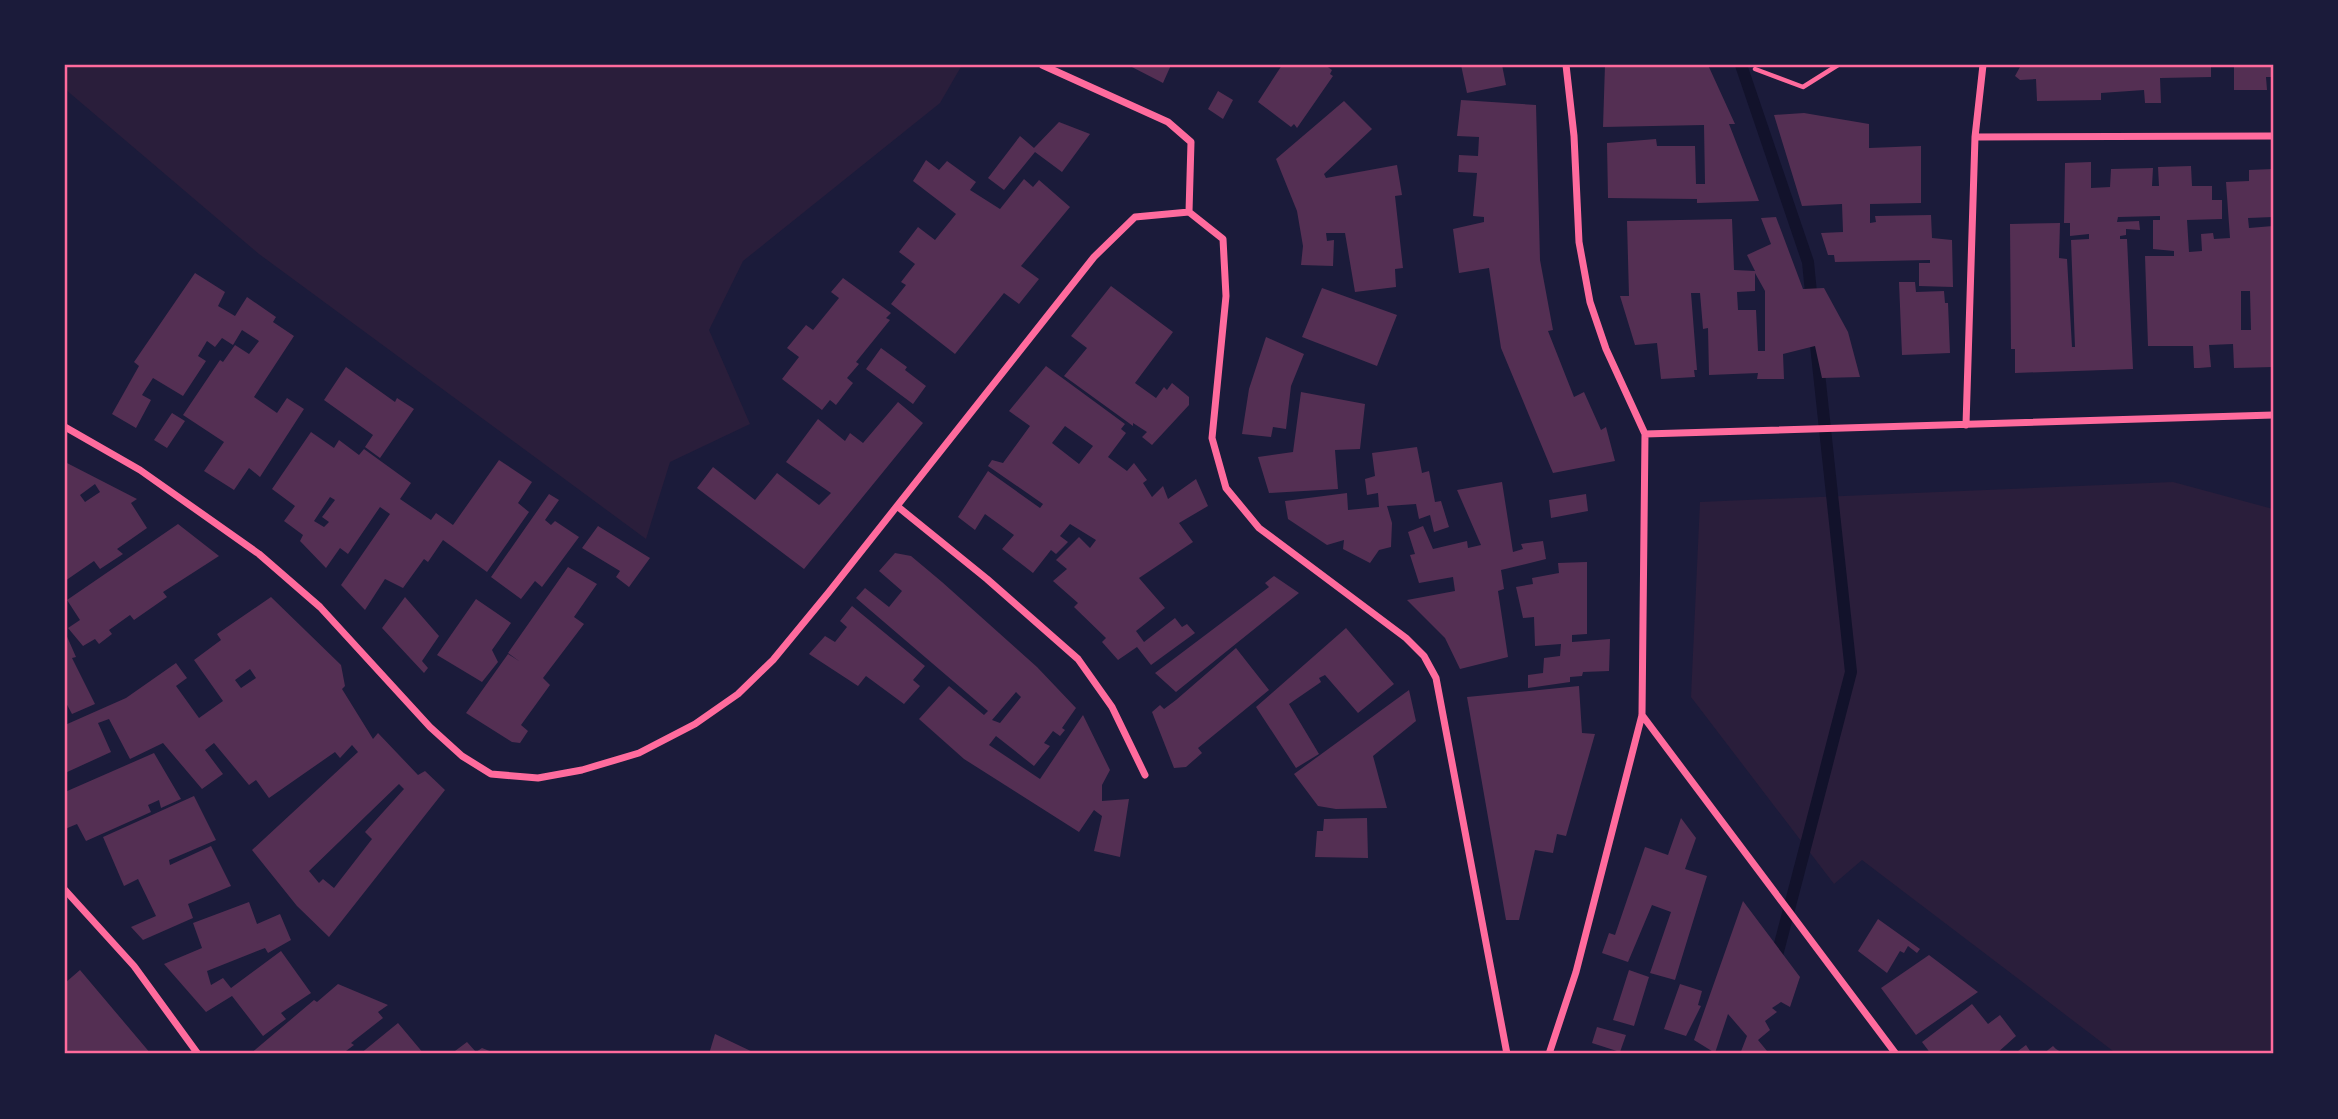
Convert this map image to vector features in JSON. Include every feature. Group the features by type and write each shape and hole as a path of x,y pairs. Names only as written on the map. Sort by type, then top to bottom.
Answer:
{"street":[{"path":"1042,65 1168,122 1191,142 1189,212"},
{"path":"1549,1054 1576,972 1642,715 1645,434 1606,349 1590,302 1579,242 1574,136 1566,65"},
{"path":"1966,425 1975,137 1983,65"},
{"path":"1975,137 2273,136"},
{"path":"65,427 140,470 260,554 320,607 430,727 462,756 491,774 538,778 582,770 639,752 695,724 738,694 773,660 1094,257 1135,217 1189,212 1223,239 1226,296 1212,438 1226,488 1259,528 1406,638 1424,656 1436,678 1507,1054"},
{"path":"1645,434 2273,415"},
{"path":"897,506 987,579 1078,659 1112,708 1145,775"},
{"path":"1642,715 1896,1054"},
{"path":"65,890 134,966 198,1054"}],"path":[{"path":"1755,69 1803,87 1838,65"}],"shaded area":[{"path":"65,65 962,65 940,103 743,261 709,330 750,424 670,462 646,539 259,254 65,89"},
{"path":"2173,482 2273,509 2273,1054 2117,1054 1862,860 1834,884 1691,697 1700,502"}],"building":[{"path":"1128,65 1171,65 1163,83"},
{"path":"1282,65 1325,65 1332,70 1330,74 1333,76 1297,128 1294,124 1291,127 1258,102"},
{"path":"1461,65 1502,65 1506,85 1467,93"},
{"path":"1605,65 1708,65 1735,124 1729,124 1759,201 1697,203 1697,199 1608,198 1607,143 1656,139 1657,146 1695,146 1696,184 1705,184 1704,125 1603,127"},
{"path":"2021,65 2211,65 2211,77 2160,78 2161,103 2145,103 2144,90 2101,93 2101,100 2037,101 2036,79 2020,80 2015,76"},
{"path":"2234,65 2273,65 2273,77 2266,77 2267,90 2234,90"},
{"path":"1218,91 1233,100 1223,119 1208,109"},
{"path":"1461,100 1536,105 1540,260 1553,330 1548,331 1574,397 1584,392 1601,430 1606,427 1615,461 1553,473 1501,348 1489,268 1459,273 1453,229 1484,222 1484,217 1473,216 1477,173 1458,172 1459,155 1478,156 1479,137 1457,136"},
{"path":"1344,101 1372,129 1324,174 1326,178 1397,165 1402,195 1395,196 1403,268 1395,269 1396,287 1355,292 1345,233 1326,233 1327,241 1334,240 1333,266 1301,265 1303,246 1297,211 1276,159"},
{"path":"1804,113 1869,124 1869,148 1921,146 1921,203 1870,204 1870,223 1876,222 1875,216 1931,215 1932,238 1952,240 1953,287 1919,286 1919,263 1930,263 1930,260 1835,262 1834,255 1828,255 1821,233 1843,232 1842,204 1802,206 1774,115"},
{"path":"1059,122 1090,134 1062,172 1035,152 1004,190 988,178 1020,136 1034,148"},
{"path":"926,160 939,170 947,161 976,182 970,190 1000,209 1024,179 1033,187 1039,180 1070,207 1021,266 1039,279 1019,304 1004,293 955,354 891,304 906,285 901,282 915,264 899,252 918,227 935,240 956,214 913,181"},
{"path":"2091,162 2091,188 2110,187 2111,169 2153,168 2152,186 2159,186 2158,167 2191,166 2192,186 2212,186 2212,200 2222,200 2222,219 2187,220 2189,252 2202,251 2201,234 2213,233 2214,239 2230,238 2226,182 2249,181 2249,170 2273,169 2273,217 2248,218 2249,228 2273,226 2273,367 2234,368 2233,344 2209,345 2211,367 2199,368 2194,368 2193,346 2148,346 2145,256 2174,256 2174,251 2153,249 2153,220 2160,220 2160,216 2118,217 2117,222 2139,221 2140,230 2126,229 2126,235 2120,236 2120,239 2127,239 2133,369 2015,373 2015,349 2011,349 2010,224 2060,223 2059,258 2067,259 2072,347 2075,347 2071,240 2089,239 2089,234 2070,236 2070,223 2064,223 2065,163","holes":["2241,291 2250,291 2251,330 2241,330"]},
{"path":"1776,217 1803,289 1824,288 1848,332 1860,377 1822,378 1815,346 1783,354 1784,379 1757,379 1758,373 1709,375 1708,328 1703,329 1700,293 1691,293 1697,370 1694,370 1695,377 1661,379 1657,343 1635,345 1620,296 1629,296 1627,221 1732,219 1734,270 1755,271 1747,255 1771,244 1761,218","holes":["1755,273 1765,291 1765,351 1758,351 1756,310 1738,310 1737,292 1755,291"]},
{"path":"195,273 225,292 218,306 235,316 247,297 276,317 273,322 294,336 254,397 277,413 287,398 304,409 260,477 249,468 234,490 204,471 224,442 183,415 220,360 223,362 235,345 249,354 259,341 242,330 233,345 222,338 215,347 207,341 198,356 206,361 183,396 153,378 142,395 151,400 136,428 112,414 139,366 134,362"},
{"path":"843,278 891,313 886,318 890,320 856,362 859,364 847,378 853,383 836,405 830,400 822,410 782,379 799,357 787,348 806,325 813,330 839,298 831,292"},
{"path":"1899,282 1915,282 1916,292 1944,291 1945,303 1948,303 1950,353 1902,355"},
{"path":"1111,286 1173,332 1135,383 1156,398 1164,387 1167,390 1172,383 1189,397 1189,405 1152,445 1142,437 1147,432 1133,423 1133,426 1064,376 1087,348 1071,336"},
{"path":"1322,288 1397,315 1377,366 1302,337"},
{"path":"1266,337 1304,354 1291,386 1286,429 1273,427 1271,437 1242,434 1249,389"},
{"path":"881,348 907,367 905,370 926,386 913,404 866,369"},
{"path":"1046,366 1125,424 1121,429 1126,433 1108,457 1127,471 1134,463 1147,480 1143,483 1152,497 1163,486 1168,499 1196,479 1208,506 1179,523 1193,542 1139,578 1165,608 1136,631 1144,642 1175,618 1182,627 1187,624 1195,633 1151,665 1137,647 1118,660 1102,642 1106,638 1074,607 1078,603 1053,581 1067,569 1056,560 1079,537 1090,548 1096,540 1070,524 1060,536 1068,542 1056,554 1051,550 1033,573 1002,549 1014,535 985,514 975,530 958,517 988,471 1040,508 1043,504 988,466 992,460 1003,463 1030,426 1009,411","holes":["1065,426 1093,446 1079,464 1052,443"]},
{"path":"346,367 395,402 397,398 414,409 380,458 365,447 373,435 324,400"},
{"path":"1301,392 1365,404 1360,449 1335,450 1338,489 1269,493 1258,457 1293,452"},
{"path":"898,402 923,423 804,569 697,488 713,467 755,500 777,473 819,505 831,493 786,462 818,419 845,441 850,433 863,443"},
{"path":"172,413 185,421 167,448 154,440"},
{"path":"311,432 334,448 339,440 359,455 364,449 411,483 400,499 431,520 436,513 453,525 499,460 532,482 518,503 529,512 487,572 443,540 428,562 424,559 403,588 385,579 365,610 341,585 390,514 380,507 348,554 340,548 326,568 300,541 303,535 284,521 295,506 272,489","holes":["330,497 335,500 322,517 329,522 324,527 314,521"]},
{"path":"1417,447 1422,473 1429,471 1435,502 1441,501 1449,527 1434,532 1430,515 1419,519 1416,504 1387,506 1392,523 1391,547 1379,550 1370,563 1343,549 1344,540 1327,545 1288,519 1285,501 1347,493 1348,510 1379,507 1378,493 1367,495 1365,479 1375,476 1372,453"},
{"path":"65,462 137,499 131,503 147,528 117,549 123,554 100,569 94,561 65,581","holes":["95,484 100,492 85,502 80,495"]},
{"path":"1502,482 1513,552 1523,549 1521,544 1543,541 1546,559 1501,570 1504,589 1498,591 1508,657 1460,669 1445,638 1407,600 1455,591 1453,577 1419,583 1410,555 1415,554 1408,532 1423,526 1433,549 1467,541 1468,548 1481,545 1457,490"},
{"path":"549,494 559,500 545,520 551,525 555,521 579,537 542,587 535,581 521,599 491,577"},
{"path":"1586,494 1588,511 1551,518 1549,500"},
{"path":"178,524 219,556 163,592 167,597 134,620 130,615 109,630 112,634 99,644 95,639 83,646 68,628 80,620 67,600"},
{"path":"598,526 650,558 629,587 616,577 620,571 582,548"},
{"path":"895,553 911,556 1037,667 1076,708 1062,728 1065,730 1060,736 1053,731 1044,743 1050,746 1034,766 996,736 989,745 1040,779 1083,715 1110,770 1102,785 1102,801 1129,799 1120,857 1094,851 1102,816 1094,810 1079,832 964,759 919,719 949,686 984,715 988,711 856,598 865,588 889,607 902,591 879,571","holes":["1016,692 1021,697 1000,723 992,720"]},
{"path":"1587,562 1587,634 1572,635 1572,642 1610,639 1609,671 1583,672 1582,676 1570,677 1570,682 1528,688 1528,675 1543,673 1544,658 1560,656 1561,644 1535,646 1534,617 1523,618 1516,587 1533,584 1532,578 1559,573 1558,563"},
{"path":"568,567 597,584 574,617 584,624 543,678 550,685 521,725 528,731 520,743 512,742 466,713 508,654 519,661 508,653"},
{"path":"1274,576 1299,593 1176,692 1155,673 1269,587 1265,583"},
{"path":"271,597 341,665 345,686 342,689 373,739 378,733 418,775 425,771 445,790 329,937 297,906 252,850 358,752 352,745 340,758 335,752 269,798 256,780 249,785 214,743 205,750 223,774 202,789 163,743 130,759 109,719 98,723 111,752 65,773 65,725 126,698 176,663 187,678 176,686 199,718 223,701 194,660 221,640 217,634","holes":["250,669 256,678 241,688 235,680","399,784 404,789 365,832 372,839 334,888 323,879 319,883 309,871"]},
{"path":"405,597 439,636 422,661 428,668 424,673 382,628"},
{"path":"476,599 511,623 492,650 498,662 482,682 437,655"},
{"path":"852,606 925,666 913,680 920,686 904,704 866,676 858,686 809,654 825,636 835,642 847,627 840,621"},
{"path":"1346,628 1394,684 1358,713 1325,675 1319,678 1321,682 1289,704 1319,754 1296,768 1256,707"},
{"path":"65,632 76,657 72,658 95,704 72,714 65,701"},
{"path":"1236,648 1269,690 1198,748 1202,753 1186,767 1174,768 1152,712 1160,705 1164,709 1176,700"},
{"path":"1579,686 1582,733 1595,734 1566,836 1557,834 1553,853 1535,850 1519,920 1506,920 1467,697"},
{"path":"1409,690 1416,721 1373,756 1387,808 1336,809 1318,806 1294,774"},
{"path":"154,753 181,799 161,808 159,800 148,805 151,812 86,841 77,824 65,829 65,792"},
{"path":"194,796 216,840 169,860 170,865 211,846 231,886 188,904 193,918 143,940 131,927 156,916 138,879 124,886 103,837"},
{"path":"1367,818 1368,858 1315,857 1317,831 1323,831 1324,819"},
{"path":"1681,818 1696,838 1685,869 1707,876 1675,980 1650,973 1671,912 1652,905 1628,962 1602,953 1609,933 1615,935 1645,847 1668,855"},
{"path":"1743,901 1800,977 1790,1007 1781,1002 1772,1008 1777,1012 1765,1021 1770,1030 1758,1040 1767,1051 1766,1054 1740,1054 1747,1036 1728,1014 1715,1053 1694,1040"},
{"path":"249,902 257,924 280,914 291,940 268,953 265,948 207,971 211,985 223,978 231,988 281,951 311,993 281,1013 286,1019 263,1036 232,996 206,1012 164,964 202,948 193,923"},
{"path":"1878,919 1920,949 1917,953 1908,946 1904,953 1900,951 1887,973 1858,951"},
{"path":"1929,955 1978,992 1916,1035 1881,988"},
{"path":"80,970 151,1054 65,1054 65,983"},
{"path":"1629,970 1649,977 1634,1026 1613,1020"},
{"path":"338,984 388,1005 378,1012 383,1018 351,1043 354,1045 342,1054 250,1054 314,1000 317,1002"},
{"path":"1680,984 1702,991 1698,1005 1701,1006 1686,1036 1664,1029"},
{"path":"1972,1004 1988,1024 2000,1015 2016,1036 1996,1054 1931,1054 1922,1042"},
{"path":"398,1023 424,1054 360,1054"},
{"path":"1597,1027 1626,1035 1620,1052 1592,1043"},
{"path":"715,1034 757,1054 709,1054"},
{"path":"467,1042 476,1052 482,1048 497,1054 451,1054"},
{"path":"2026,1045 2032,1054 2014,1054"},
{"path":"2053,1046 2056,1049 2064,1054 2043,1054"}],"waterway":[{"path":"1741,65 1808,262 1812,303"},
{"path":"1775,963 1851,672 1816,345"}]}
